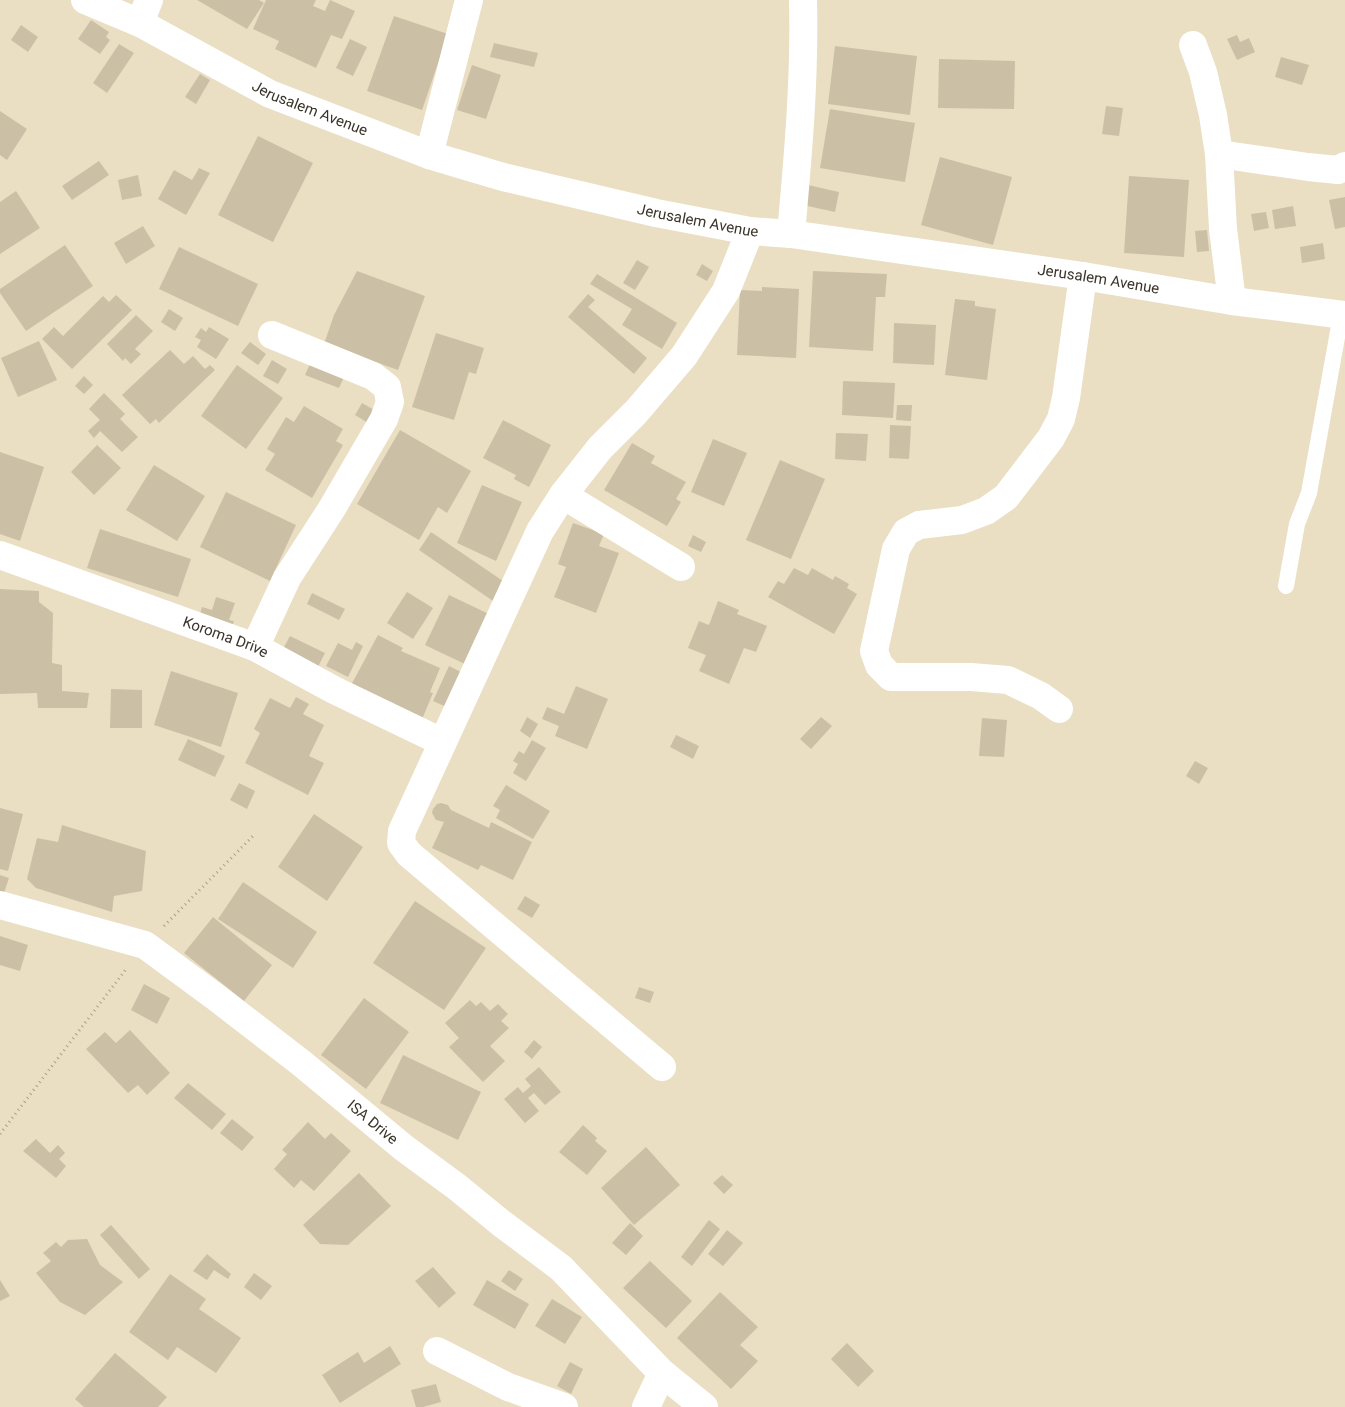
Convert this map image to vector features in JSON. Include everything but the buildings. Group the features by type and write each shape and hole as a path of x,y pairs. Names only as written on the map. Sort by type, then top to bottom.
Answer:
{"street":[{"name":"Jerusalem Avenue","path":"85,0 144,11 270,94 430,155 503,177 656,213 750,231 791,234 1084,276 1232,301 1343,315"},
{"path":"430,155 469,0"},
{"path":"791,234 802,98 804,37 802,0"},
{"path":"1193,45 1203,72 1213,115 1219,154 1224,229 1232,301"},
{"path":"1219,154 1338,170 1345,166"},
{"path":"662,1067 409,854 402,843 402,831 540,531 563,495 600,448 636,412 684,356 726,291 750,231"},
{"path":"1058,710 1041,696 1008,680 971,676 891,676 879,665 874,651 896,549 906,532 919,525 962,520 986,511 1006,497 1051,438 1061,419 1066,398 1084,276"},
{"path":"255,647 287,578 331,510 384,419 390,402 387,388 374,376 272,335"},
{"path":"563,495 681,567"},
{"name":"Koroma Drive","path":"0,555 255,647 334,690 442,742"},
{"name":"ISA Drive","path":"0,905 145,945 300,1062 404,1148 458,1187 501,1224 561,1268 662,1373 704,1407"},
{"path":"437,1351 508,1387 564,1407"},
{"path":"646,1407 662,1373"}],"lane":[{"path":"1286,586 1297,524 1309,493 1343,315"}],"path":[{"path":"0,1134 145,945 255,834"}]}
